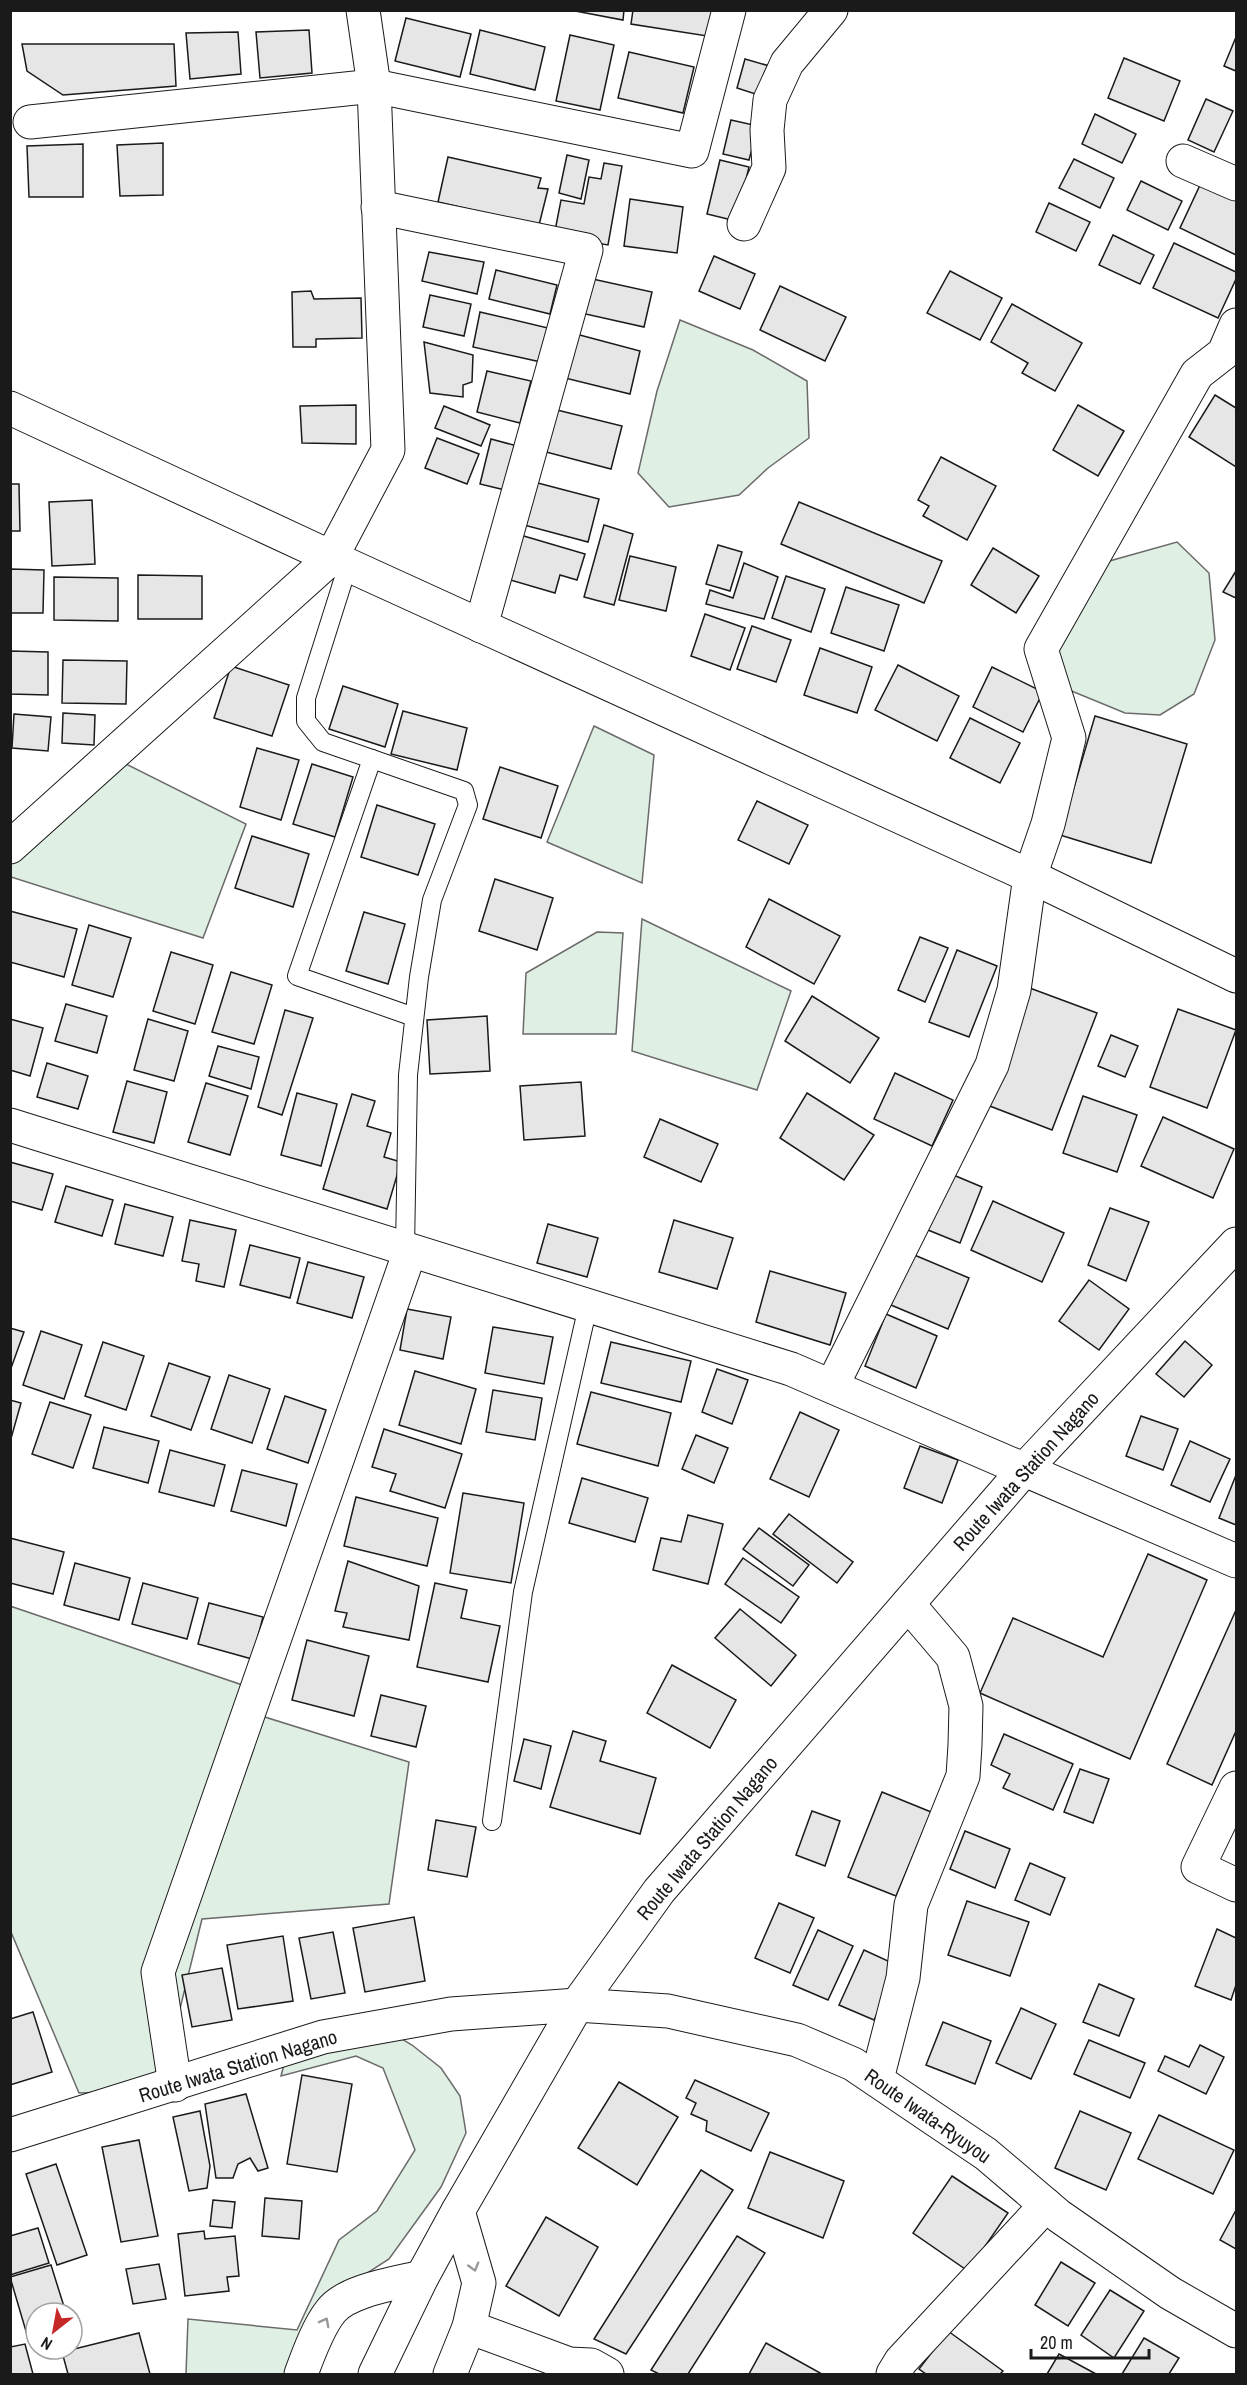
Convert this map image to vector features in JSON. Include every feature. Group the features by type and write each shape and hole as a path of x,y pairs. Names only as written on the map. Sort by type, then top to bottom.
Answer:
{"street":[{"path":"10,846 339,561 388,450 374,87 363,10"},
{"path":"30,122 374,87 692,151 729,10"},
{"path":"744,224 769,168 767,130 770,100 787,63 831,10"},
{"path":"1183,161 1236,184"},
{"path":"378,207 586,250 481,626"},
{"path":"832,1386 992,1065 1014,990 1030,876 1048,824 1069,738 1041,649 1197,374 1224,353 1236,325"},
{"path":"10,408 339,561 1030,876 1236,976"},
{"path":"10,1125 791,1369 1236,1562"},
{"name":"Route Iwata Station Nagano","path":"10,2135 323,2037 451,2014 577,2005 659,1891 1023,1470 1236,1244"},
{"path":"175,2085 158,1972 408,1250"},
{"path":"877,2079 903,1978 911,1905 963,1776 966,1706 953,1657 908,1604"},
{"path":"1236,1788 1198,1867 1236,1885"},
{"path":"375,2374 422,2277 458,2211 577,2005"},
{"name":"Route Iwata-Ryuyou","path":"577,2005 668,2011 797,2040 853,2064 986,2154 1046,2205 1170,2293 1236,2331"},
{"path":"893,2374 901,2361 1046,2205"},
{"path":"450,2374 469,2327 478,2283 458,2211"},
{"path":"301,2374 309,2351 332,2309 358,2293 422,2277"},
{"path":"469,2327 569,2364 591,2365 607,2374"}],"lane":[{"path":"339,561 306,698 306,721 322,742 464,791 468,805 432,900 414,1017 408,1074 408,1250"},
{"path":"372,759 297,976 414,1017"},
{"path":"492,1821 523,1592 588,1306"}],"green space":[{"path":"680,320 753,350 807,381 809,438 768,468 739,495 669,507 638,473 657,391"},
{"path":"1177,542 1209,573 1215,640 1194,694 1160,715 1125,713 1052,683 1047,638 1106,562"},
{"path":"594,726 654,755 642,883 547,842"},
{"path":"110,756 246,824 203,938 11,877 11,847"},
{"path":"642,919 791,991 757,1090 632,1051"},
{"path":"597,932 623,933 616,1034 523,1034 526,973"},
{"path":"10,1606 257,1690 252,1713 409,1762 389,1904 202,1919 160,2090 79,2093 11,1932"},
{"path":"382,2027 412,2045 441,2068 460,2096 466,2133 441,2187 389,2259 338,2292 305,2374 186,2374 188,2319 297,2330 339,2240 377,2211 415,2150 383,2068 356,2056 281,2076 288,2049"}],"building":[{"path":"570,10 624,10 623,20"},
{"path":"633,10 714,10 707,36 631,24"},
{"path":"406,18 471,34 460,77 395,61"},
{"path":"309,30 312,73 260,78 256,32"},
{"path":"480,30 545,47 535,90 470,74"},
{"path":"238,32 241,74 190,79 186,33"},
{"path":"570,35 614,45 600,110 556,101"},
{"path":"1236,37 1236,71 1224,66"},
{"path":"22,44 174,44 176,86 63,95 27,71"},
{"path":"629,52 694,67 683,113 618,98"},
{"path":"1124,58 1180,81 1164,121 1108,98"},
{"path":"745,59 773,67 765,97 737,88"},
{"path":"1206,99 1233,111 1214,152 1188,140"},
{"path":"1095,114 1136,134 1122,163 1082,144"},
{"path":"731,120 758,126 749,160 723,154"},
{"path":"163,143 163,195 120,196 117,145"},
{"path":"83,144 83,197 29,197 27,146"},
{"path":"567,155 589,160 581,199 559,193"},
{"path":"448,157 541,178 538,188 548,189 539,225 438,202"},
{"path":"1074,159 1114,178 1100,208 1059,188"},
{"path":"720,160 749,167 736,221 707,214"},
{"path":"604,163 622,166 608,245 554,236 561,200 584,204 589,177 601,179"},
{"path":"1141,181 1182,201 1168,230 1127,210"},
{"path":"1201,183 1236,200 1236,255 1180,228"},
{"path":"630,199 683,207 677,253 624,246"},
{"path":"1049,203 1090,222 1076,251 1036,232"},
{"path":"1113,235 1154,255 1140,284 1099,265"},
{"path":"1174,243 1236,272 1236,279 1218,318 1153,288"},
{"path":"429,252 484,262 477,294 422,281"},
{"path":"714,256 755,274 740,309 699,291"},
{"path":"496,270 557,285 550,314 489,299"},
{"path":"950,271 1002,298 980,340 927,313"},
{"path":"588,278 652,292 644,327 581,313"},
{"path":"780,286 846,317 825,361 760,330"},
{"path":"311,291 314,299 361,298 362,338 316,339 316,347 293,347 292,292"},
{"path":"430,295 471,304 464,336 423,327"},
{"path":"1012,304 1082,343 1055,391 1022,373 1028,363 991,342"},
{"path":"480,312 548,328 541,362 473,347"},
{"path":"576,334 640,351 630,394 565,378"},
{"path":"424,342 473,355 472,382 463,385 463,397 430,393"},
{"path":"487,371 531,381 520,423 477,412"},
{"path":"1215,395 1236,408 1236,467 1189,437"},
{"path":"356,405 356,444 302,443 300,406"},
{"path":"1078,405 1124,431 1098,476 1053,450"},
{"path":"444,406 490,425 481,446 435,428"},
{"path":"557,410 622,426 611,469 546,452"},
{"path":"437,438 479,454 467,484 425,468"},
{"path":"491,439 517,446 505,490 480,484"},
{"path":"941,457 996,486 967,540 923,516 929,506 918,500"},
{"path":"534,482 599,499 588,542 524,525"},
{"path":"10,484 19,484 20,531 10,531"},
{"path":"92,500 95,564 52,566 49,502"},
{"path":"799,502 942,561 924,603 781,544"},
{"path":"604,525 633,534 614,605 584,597"},
{"path":"517,534 585,554 577,580 560,575 555,593 504,578"},
{"path":"718,545 742,552 730,591 706,584"},
{"path":"993,548 1039,576 1016,613 971,585"},
{"path":"630,556 676,567 666,611 619,600"},
{"path":"744,563 778,577 764,619 706,604 710,590 733,598"},
{"path":"10,569 44,570 43,613 10,613"},
{"path":"1236,571 1236,598 1223,592"},
{"path":"138,575 202,576 202,619 138,619"},
{"path":"786,576 825,589 811,632 772,618"},
{"path":"54,577 118,578 118,621 54,620"},
{"path":"846,587 899,605 884,651 831,633"},
{"path":"705,614 745,628 730,670 691,656"},
{"path":"752,626 791,640 776,682 737,669"},
{"path":"820,648 872,667 857,713 804,695"},
{"path":"10,651 48,652 48,695 10,694"},
{"path":"63,660 127,661 126,704 62,703"},
{"path":"898,665 959,696 937,741 875,710"},
{"path":"231,666 289,685 272,736 214,718"},
{"path":"992,667 1043,692 1023,732 973,707"},
{"path":"343,686 398,704 385,747 329,729"},
{"path":"403,711 467,728 457,770 391,754"},
{"path":"63,713 95,715 94,745 62,743"},
{"path":"14,714 51,717 48,751 12,748"},
{"path":"1095,716 1187,744 1151,863 1060,835"},
{"path":"970,718 1020,743 1000,783 950,758"},
{"path":"257,748 299,760 281,820 240,807"},
{"path":"312,764 353,777 335,837 293,824"},
{"path":"500,767 558,786 541,838 483,819"},
{"path":"757,801 808,825 789,864 738,840"},
{"path":"377,805 435,824 418,875 361,857"},
{"path":"252,836 309,854 293,907 235,888"},
{"path":"495,879 553,898 537,950 479,931"},
{"path":"769,899 840,936 814,984 746,947"},
{"path":"10,911 77,929 64,977 10,962"},
{"path":"364,912 405,924 388,984 346,971"},
{"path":"89,925 131,938 113,997 72,985"},
{"path":"920,937 948,948 925,1002 898,990"},
{"path":"957,950 997,966 969,1037 929,1022"},
{"path":"171,952 213,965 195,1024 153,1011"},
{"path":"231,972 272,985 254,1044 212,1032"},
{"path":"1027,987 1097,1013 1052,1130 982,1103"},
{"path":"812,996 879,1038 850,1083 785,1041"},
{"path":"66,1004 107,1016 97,1053 55,1041"},
{"path":"1178,1009 1236,1030 1207,1108 1150,1087"},
{"path":"285,1010 313,1018 282,1115 258,1107"},
{"path":"487,1016 490,1071 430,1074 427,1020"},
{"path":"10,1019 43,1028 30,1076 10,1070"},
{"path":"148,1019 188,1031 174,1081 134,1070"},
{"path":"1111,1035 1138,1046 1125,1077 1098,1066"},
{"path":"218,1046 259,1057 251,1089 209,1076"},
{"path":"47,1063 88,1076 78,1109 37,1097"},
{"path":"895,1073 953,1100 932,1146 874,1119"},
{"path":"127,1081 167,1092 154,1143 113,1132"},
{"path":"581,1082 585,1136 524,1140 520,1086"},
{"path":"206,1083 248,1096 230,1155 188,1142"},
{"path":"297,1093 337,1104 321,1166 281,1155"},
{"path":"807,1093 874,1135 844,1180 780,1138"},
{"path":"352,1094 375,1101 367,1126 391,1133 384,1157 401,1162 387,1209 323,1189"},
{"path":"1083,1096 1137,1115 1117,1172 1063,1153"},
{"path":"1163,1117 1234,1149 1213,1198 1141,1166"},
{"path":"660,1119 718,1144 701,1182 644,1157"},
{"path":"10,1162 53,1174 42,1210 10,1201"},
{"path":"951,1174 982,1187 960,1243 928,1230"},
{"path":"66,1186 113,1200 102,1236 55,1222"},
{"path":"993,1201 1064,1233 1042,1282 971,1250"},
{"path":"125,1204 173,1217 163,1256 115,1244"},
{"path":"1110,1208 1149,1222 1126,1281 1088,1265"},
{"path":"190,1220 236,1230 224,1287 196,1281 199,1264 182,1261"},
{"path":"674,1220 733,1238 717,1289 659,1272"},
{"path":"548,1224 598,1238 587,1277 537,1263"},
{"path":"250,1245 300,1258 290,1298 240,1285"},
{"path":"912,1254 969,1278 948,1329 891,1305"},
{"path":"308,1262 364,1277 352,1318 297,1303"},
{"path":"770,1271 846,1293 830,1345 756,1322"},
{"path":"1089,1280 1129,1309 1099,1350 1059,1321"},
{"path":"407,1309 451,1317 443,1359 400,1350"},
{"path":"886,1314 937,1336 916,1388 865,1366"},
{"path":"493,1327 553,1337 544,1384 485,1373"},
{"path":"10,1328 24,1332 10,1371"},
{"path":"41,1331 82,1345 64,1399 23,1385"},
{"path":"1185,1341 1212,1365 1184,1397 1156,1374"},
{"path":"103,1342 144,1356 126,1410 85,1396"},
{"path":"611,1342 691,1361 681,1402 601,1383"},
{"path":"169,1363 210,1377 191,1430 151,1416"},
{"path":"717,1369 748,1380 732,1424 702,1412"},
{"path":"415,1371 476,1389 461,1444 399,1425"},
{"path":"229,1375 270,1389 252,1443 211,1429"},
{"path":"493,1390 542,1398 535,1440 486,1432"},
{"path":"591,1392 671,1413 658,1466 577,1444"},
{"path":"285,1396 326,1410 308,1463 267,1449"},
{"path":"10,1400 21,1403 10,1442"},
{"path":"50,1402 91,1415 73,1468 32,1454"},
{"path":"800,1412 839,1430 809,1497 770,1479"},
{"path":"1141,1416 1178,1429 1163,1470 1126,1456"},
{"path":"104,1427 159,1441 148,1483 93,1468"},
{"path":"384,1429 462,1454 445,1508 390,1491 396,1474 372,1467"},
{"path":"696,1435 728,1448 714,1483 682,1469"},
{"path":"1190,1441 1230,1459 1210,1502 1171,1485"},
{"path":"920,1446 958,1460 942,1503 904,1488"},
{"path":"170,1450 225,1465 214,1506 159,1492"},
{"path":"242,1470 297,1484 286,1526 231,1511"},
{"path":"1236,1475 1236,1525 1219,1518"},
{"path":"582,1478 648,1498 635,1542 569,1523"},
{"path":"463,1493 524,1503 511,1583 450,1573"},
{"path":"356,1497 438,1518 427,1566 344,1546"},
{"path":"789,1514 853,1562 837,1583 773,1534"},
{"path":"688,1515 723,1524 708,1584 653,1570 661,1538 681,1542"},
{"path":"759,1528 809,1565 793,1586 743,1549"},
{"path":"10,1538 64,1552 53,1594 10,1583"},
{"path":"1148,1554 1207,1580 1130,1759 980,1693 1013,1618 1103,1657"},
{"path":"743,1558 799,1597 781,1623 725,1584"},
{"path":"348,1561 419,1586 409,1640 343,1627 347,1613 335,1611"},
{"path":"75,1563 130,1578 119,1620 64,1605"},
{"path":"143,1583 198,1598 187,1639 132,1624"},
{"path":"435,1583 467,1590 461,1618 500,1626 488,1682 417,1667"},
{"path":"209,1603 263,1617 252,1659 198,1644"},
{"path":"740,1609 796,1655 771,1686 715,1638"},
{"path":"1236,1610 1236,1731 1212,1785 1167,1764"},
{"path":"307,1640 369,1656 354,1716 292,1700"},
{"path":"672,1665 736,1700 710,1748 647,1713"},
{"path":"381,1695 426,1706 416,1747 371,1736"},
{"path":"573,1731 606,1741 600,1761 656,1778 640,1834 550,1807"},
{"path":"1004,1734 1073,1764 1053,1810 1003,1788 1010,1774 991,1765"},
{"path":"524,1739 551,1746 541,1789 514,1781"},
{"path":"1080,1769 1109,1779 1093,1823 1064,1812"},
{"path":"882,1792 931,1812 896,1896 848,1877"},
{"path":"812,1811 840,1821 825,1866 796,1855"},
{"path":"436,1820 476,1827 467,1877 428,1870"},
{"path":"965,1831 1010,1849 995,1888 950,1869"},
{"path":"1030,1863 1065,1878 1050,1915 1015,1900"},
{"path":"967,1901 1029,1922 1010,1976 948,1955"},
{"path":"779,1903 814,1918 790,1973 755,1958"},
{"path":"414,1917 425,1981 365,1992 353,1928"},
{"path":"1217,1929 1236,1938 1236,1985 1231,2000 1195,1986"},
{"path":"818,1930 853,1946 828,2000 793,1985"},
{"path":"333,1932 345,1993 311,1999 299,1938"},
{"path":"283,1936 293,2001 238,2009 227,1945"},
{"path":"864,1950 899,1966 874,2020 839,2005"},
{"path":"222,1968 232,2020 192,2027 182,1975"},
{"path":"1099,1984 1134,1999 1119,2036 1083,2022"},
{"path":"1021,2008 1056,2024 1031,2079 996,2063"},
{"path":"33,2012 52,2072 10,2085 10,2019"},
{"path":"943,2022 991,2041 975,2084 926,2065"},
{"path":"1089,2040 1145,2063 1130,2098 1074,2074"},
{"path":"1200,2045 1224,2057 1206,2094 1158,2071 1165,2056 1189,2067"},
{"path":"302,2075 352,2084 337,2172 287,2164"},
{"path":"695,2080 769,2113 751,2151 706,2131 707,2121 691,2114 696,2103 686,2098"},
{"path":"619,2082 678,2117 637,2185 578,2148"},
{"path":"246,2094 268,2168 258,2171 250,2158 238,2164 233,2178 216,2178 205,2104"},
{"path":"200,2111 210,2166 207,2188 189,2191 173,2117"},
{"path":"1080,2111 1131,2133 1106,2190 1055,2168"},
{"path":"1159,2115 1234,2150 1213,2194 1138,2159"},
{"path":"139,2140 158,2236 121,2242 102,2147"},
{"path":"770,2152 844,2181 823,2238 748,2208"},
{"path":"56,2164 87,2255 57,2265 26,2174"},
{"path":"701,2170 733,2190 626,2354 594,2339"},
{"path":"952,2176 1008,2213 968,2271 913,2233"},
{"path":"265,2198 302,2201 299,2239 262,2236"},
{"path":"213,2200 235,2202 232,2228 210,2226"},
{"path":"1236,2210 1236,2249 1220,2240"},
{"path":"546,2217 598,2247 559,2316 506,2286"},
{"path":"38,2228 49,2263 10,2275 10,2236"},
{"path":"204,2231 205,2239 235,2236 239,2276 227,2277 229,2291 185,2296 178,2234"},
{"path":"737,2236 765,2253 688,2374 659,2374 651,2370"},
{"path":"1061,2262 1095,2283 1068,2326 1035,2305"},
{"path":"159,2264 166,2299 133,2304 126,2269"},
{"path":"51,2265 62,2301 24,2301 24,2324 10,2277"},
{"path":"1110,2290 1144,2311 1114,2358 1081,2335"},
{"path":"948,2331 1003,2371 1000,2374 926,2374 919,2369"},
{"path":"139,2333 150,2374 68,2374 64,2361 84,2361 84,2347"},
{"path":"1144,2338 1179,2358 1169,2374 1122,2374"},
{"path":"766,2343 822,2374 749,2374"},
{"path":"24,2344 24,2361 30,2361 33,2374 10,2374 10,2347"},
{"path":"1059,2354 1096,2374 1047,2374"}]}
